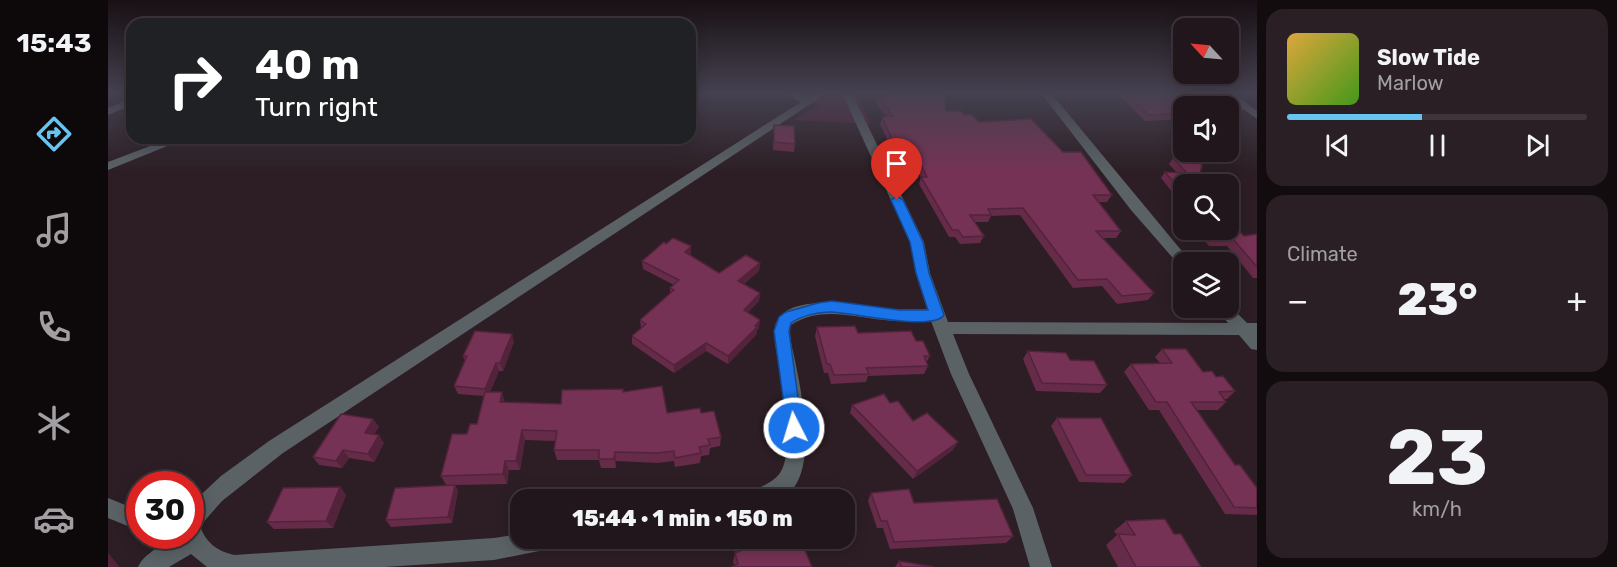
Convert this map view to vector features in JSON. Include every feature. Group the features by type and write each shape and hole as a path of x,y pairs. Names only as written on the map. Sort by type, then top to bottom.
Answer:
{"street":[{"path":"204,505 276,447 780,119"},
{"path":"859,119 916,242 923,273 960,374 1023,508 1041,567"},
{"path":"1067,119 1136,207 1175,252"},
{"path":"108,166 165,144"},
{"path":"776,489 791,473 795,457 791,390 782,331 784,321 791,316 818,308 832,307 940,321 1250,329"},
{"path":"1236,318 1250,329 1257,344"},
{"path":"108,508 126,515"},
{"path":"202,549 206,556 217,562 234,566 510,546"},
{"path":"149,567 170,549"}],"shaded area":[{"path":"869,119 871,124 793,120"}],"building":[{"path":"883,119 976,119 979,122 1031,119 1063,152 1081,152 1112,195 1093,195 1121,231 1096,231 1154,293 1122,296 1107,279 1078,280 1023,208 988,209 991,215 970,215 984,236 963,237 958,230 952,230 921,177 927,177 911,145 894,143"},
{"path":"774,125 794,126 795,144 774,142"},
{"path":"1177,162 1199,162 1202,165 1200,174 1173,174 1173,182 1165,172 1187,173"},
{"path":"1239,231 1244,236 1257,234 1257,267 1234,240 1239,240"},
{"path":"673,238 691,246 685,252 719,273 746,255 760,263 738,281 760,293 744,310 760,320 755,326 757,327 728,356 706,343 674,365 632,336 646,324 640,320 674,290 670,288 679,280 642,261 664,242 666,244"},
{"path":"855,326 858,333 911,331 916,341 923,341 930,356 924,356 928,366 866,368 869,374 834,375 830,364 827,364 817,327"},
{"path":"475,331 512,334 500,363 496,363 485,389 454,386 467,356 463,356"},
{"path":"1162,349 1186,349 1203,372 1212,371 1216,377 1223,376 1235,391 1219,392 1226,402 1191,402 1235,465 1240,465 1257,488 1257,508 1234,507 1167,402 1156,402 1131,364 1172,363"},
{"path":"1028,351 1066,353 1070,360 1094,361 1107,385 1042,383"},
{"path":"662,386 667,413 700,408 701,413 714,411 721,437 708,439 710,445 699,447 701,453 675,458 674,451 615,452 614,459 599,459 599,450 554,450 557,431 522,430 516,461 505,461 503,474 441,476 452,434 467,434 470,424 477,424 485,392 502,392 500,402 561,404 562,390 623,389 623,392"},
{"path":"884,394 890,403 898,401 913,421 927,413 958,442 917,471 852,405"},
{"path":"341,414 373,419 365,433 379,435 368,454 343,450 336,461 313,457"},
{"path":"1057,418 1101,418 1132,475 1086,475"},
{"path":"455,485 448,517 386,520 395,488"},
{"path":"340,487 326,521 267,522 283,488"},
{"path":"909,489 914,503 997,499 1013,536 894,542 887,521 881,521 871,493"},
{"path":"1165,519 1174,534 1181,534 1201,567 1136,567 1118,534 1135,535 1126,521"},
{"path":"739,549 805,549 812,567 731,567 738,564 735,553 740,551"},
{"path":"899,561 934,567 902,567"}],"route":[{"path":"794,428 782,331 784,321 791,316 818,308 832,307 878,314 937,315 923,273 916,242 897,200"}]}
